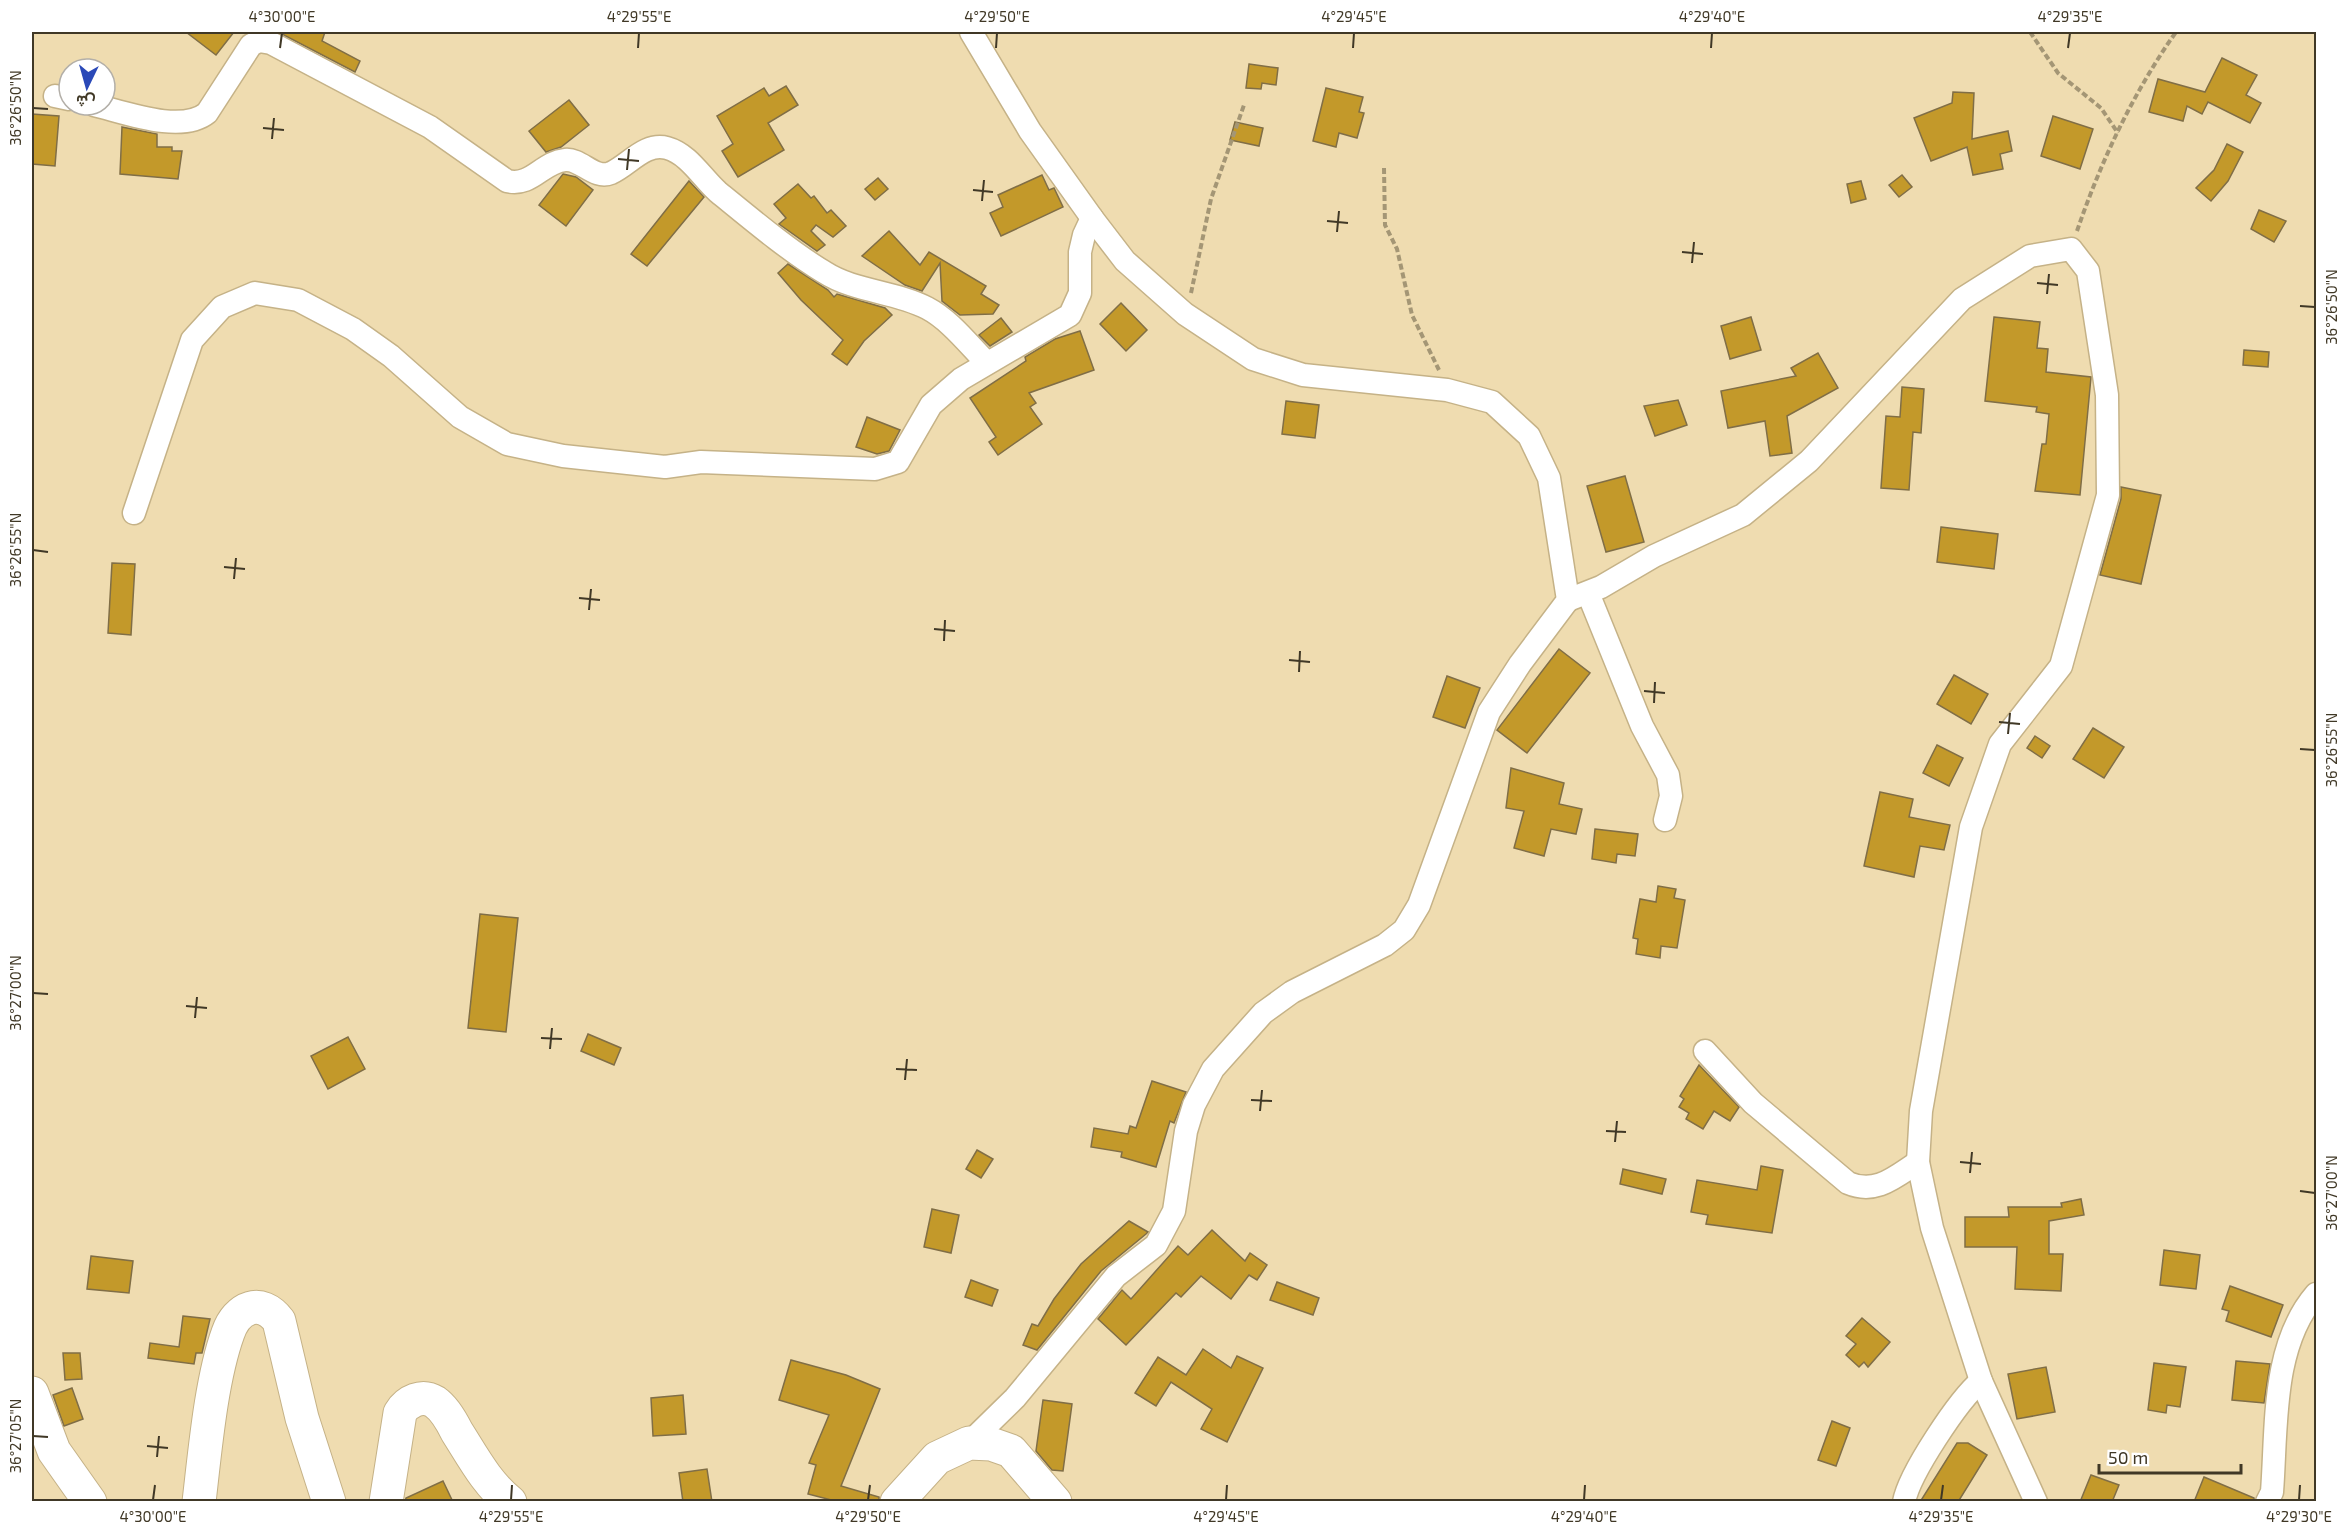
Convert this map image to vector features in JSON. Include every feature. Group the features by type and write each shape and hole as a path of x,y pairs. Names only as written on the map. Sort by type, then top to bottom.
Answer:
{"main road":[{"path":"199,1502 219,1364 228,1331 242,1313 250,1308 261,1307 271,1310 279,1321 303,1418 329,1502"},
{"path":"32,1393 54,1451 90,1502"},
{"path":"386,1502 400,1413 404,1406 422,1398 435,1402 447,1415 490,1482 510,1502"},
{"path":"897,1502 937,1458 969,1443 991,1444 1011,1451 1055,1502"}],"street":[{"path":"971,32 1030,131 1092,218 1125,261 1185,314 1253,359 1303,375 1447,390 1492,402 1529,436 1549,478 1578,596 1668,775 1671,796 1665,820"},
{"path":"117,110 158,120 186,122 200,118 207,113 251,45 260,41 271,43 430,127 507,181 517,183 527,181 567,159 597,174 609,174 646,150 666,147 681,154 717,191 825,273 857,288 900,298 928,309 954,329 987,363"},
{"path":"134,513 192,340 222,307 255,293 298,300 354,329 391,356 460,417 507,444 562,456 665,467 701,462 875,469 898,462 931,405 961,379 1070,315 1080,293 1080,252 1084,235 1092,218"},
{"path":"969,1443 1015,1398 1116,1276 1156,1245 1174,1211 1186,1131 1194,1105 1213,1069 1263,1013 1292,992 1385,945 1404,930 1419,905 1489,712 1520,664 1578,596 1654,556 1743,515 1809,461 1962,299 2030,256 2071,249 2088,271 2106,383 2108,495 2061,666 2000,744 1971,827 1921,1111 1918,1162 1932,1228 1981,1381 2036,1502"},
{"path":"1705,1051 1753,1103 1848,1183 1860,1189 1878,1187 1918,1162"},
{"path":"2267,1502 2272,1492 2279,1397 2287,1348 2306,1306 2316,1294"},
{"path":"1904,1502 1936,1438 1965,1394 1981,1381"}],"path":[{"path":"2030,32 2058,72 2101,108 2118,133"},
{"path":"2071,249 2096,176 2149,70 2176,32"},
{"path":"1185,314 1211,199 1244,105"},
{"path":"1384,168 1385,225 1397,249 1412,315 1447,390"}],"building":[{"path":"186,32 234,32 216,55"},
{"path":"278,32 325,32 322,41 360,61 355,72"},
{"path":"2222,58 2257,75 2246,95 2261,103 2250,123 2208,102 2202,114 2187,106 2183,121 2149,112 2158,79 2205,92"},
{"path":"1249,64 1278,68 1276,85 1262,83 1261,89 1246,88"},
{"path":"786,86 798,105 768,123 784,150 738,177 722,151 733,144 717,116 764,88 769,96"},
{"path":"1326,88 1363,97 1359,112 1364,113 1357,138 1339,133 1336,147 1313,141"},
{"path":"1953,92 1974,93 1972,139 2008,131 2012,151 2000,154 2003,169 1973,175 1967,147 1931,161 1914,118 1952,103"},
{"path":"569,100 589,125 561,147 546,152 529,131"},
{"path":"32,114 57,116 59,117 55,166 32,164"},
{"path":"2053,116 2093,129 2080,169 2041,156"},
{"path":"1235,122 1263,128 1259,146 1230,140"},
{"path":"122,127 157,134 157,147 172,147 172,151 182,151 178,179 120,174"},
{"path":"2227,144 2243,152 2228,181 2211,201 2196,188 2214,170"},
{"path":"563,174 576,177 593,190 566,226 539,205"},
{"path":"1042,175 1049,190 1054,188 1063,207 1001,236 990,213 1003,207 998,195"},
{"path":"1902,175 1912,187 1899,197 1889,185"},
{"path":"878,178 888,189 875,200 865,189"},
{"path":"689,181 704,197 647,266 631,254"},
{"path":"1861,181 1866,199 1851,203 1847,184"},
{"path":"798,184 811,198 814,196 827,213 831,210 846,226 833,237 816,225 811,231 825,245 817,251 779,224 786,218 774,204"},
{"path":"2259,210 2286,221 2274,242 2251,229"},
{"path":"889,231 920,265 929,252 986,286 981,294 999,305 993,314 960,315 942,301 940,263 922,291 905,285 862,256"},
{"path":"788,264 828,290 834,297 837,294 885,308 892,315 864,341 847,365 832,354 843,340 801,300 778,273"},
{"path":"1121,303 1147,330 1126,351 1100,324"},
{"path":"1751,317 1761,350 1730,359 1721,326"},
{"path":"1994,317 2040,322 2037,348 2048,349 2046,372 2091,377 2080,495 2035,491 2042,444 2046,444 2049,414 2036,412 2037,407 1985,401"},
{"path":"1001,318 1012,332 990,346 979,335"},
{"path":"1080,331 1094,370 1029,393 1036,403 1030,407 1042,424 998,455 989,442 996,437 970,398 1026,361 1025,357 1055,339"},
{"path":"2244,350 2269,352 2268,367 2243,365"},
{"path":"1818,353 1838,388 1787,416 1792,453 1770,456 1765,421 1728,428 1721,391 1796,376 1791,368"},
{"path":"1902,387 1924,389 1921,433 1913,432 1909,490 1881,488 1886,416 1900,417"},
{"path":"1678,400 1687,425 1655,436 1644,406"},
{"path":"1286,401 1319,405 1315,438 1282,434"},
{"path":"867,417 900,430 889,451 877,454 856,447"},
{"path":"1625,476 1644,542 1606,552 1587,486"},
{"path":"2121,487 2161,495 2141,584 2100,575 2121,499"},
{"path":"1941,527 1998,534 1994,569 1937,562"},
{"path":"112,563 135,564 131,635 108,633"},
{"path":"1559,649 1590,673 1527,753 1497,730"},
{"path":"1954,675 1988,694 1971,724 1937,704"},
{"path":"1447,676 1480,688 1465,728 1433,717"},
{"path":"2093,728 2124,747 2104,778 2073,759"},
{"path":"2035,736 2050,746 2042,758 2027,748"},
{"path":"1937,745 1963,758 1949,786 1923,773"},
{"path":"1511,768 1564,783 1559,804 1582,809 1576,834 1551,829 1544,856 1514,848 1524,811 1506,808"},
{"path":"1880,792 1913,799 1909,817 1950,825 1944,850 1920,846 1914,877 1864,866"},
{"path":"1595,829 1638,834 1635,856 1617,854 1616,863 1592,859"},
{"path":"1658,886 1676,889 1674,898 1685,900 1677,948 1661,946 1660,958 1636,954 1638,939 1633,938 1640,899 1656,902"},
{"path":"480,914 518,918 506,1032 468,1028"},
{"path":"588,1034 621,1048 614,1065 581,1051"},
{"path":"348,1037 365,1069 328,1089 311,1056"},
{"path":"1699,1065 1739,1107 1730,1121 1714,1111 1703,1129 1686,1119 1689,1113 1679,1107 1684,1099 1680,1096"},
{"path":"1152,1081 1186,1092 1174,1123 1170,1121 1156,1167 1121,1157 1122,1152 1091,1147 1094,1128 1128,1134 1130,1126 1136,1128"},
{"path":"977,1150 993,1159 981,1178 966,1169"},
{"path":"1761,1166 1783,1170 1772,1233 1706,1224 1708,1215 1691,1212 1697,1180 1757,1190"},
{"path":"1623,1169 1666,1179 1662,1194 1620,1184"},
{"path":"2081,1199 2084,1215 2049,1221 2049,1254 2063,1254 2061,1291 2015,1289 2017,1247 1965,1247 1965,1217 2009,1217 2008,1207 2062,1207 2061,1203"},
{"path":"932,1209 959,1215 951,1253 924,1247"},
{"path":"1129,1221 1148,1232 1101,1271 1037,1350 1023,1345 1032,1324 1038,1326 1054,1299 1081,1264"},
{"path":"1212,1230 1245,1261 1250,1253 1267,1265 1257,1280 1249,1275 1231,1299 1201,1276 1181,1297 1176,1293 1126,1345 1098,1319 1122,1290 1131,1299 1178,1246 1188,1255"},
{"path":"2164,1250 2200,1255 2196,1289 2160,1285"},
{"path":"91,1256 133,1261 129,1293 87,1289"},
{"path":"971,1280 998,1290 992,1306 965,1297"},
{"path":"1277,1282 1319,1298 1313,1315 1270,1300"},
{"path":"2230,1286 2283,1305 2271,1337 2226,1321 2229,1311 2222,1309"},
{"path":"183,1316 210,1319 202,1353 196,1353 194,1364 148,1358 150,1343 179,1347"},
{"path":"1862,1318 1890,1342 1868,1367 1864,1362 1859,1367 1846,1355 1856,1344 1846,1336"},
{"path":"1203,1349 1231,1368 1237,1356 1263,1368 1227,1442 1201,1429 1212,1409 1171,1382 1156,1406 1135,1393 1158,1357 1186,1375"},
{"path":"63,1353 80,1353 82,1379 65,1380"},
{"path":"791,1360 846,1375 880,1389 841,1486 879,1497 879,1502 839,1502 808,1494 816,1465 809,1463 829,1415 779,1400"},
{"path":"2236,1361 2270,1364 2264,1403 2232,1400"},
{"path":"2154,1363 2186,1367 2180,1407 2167,1405 2166,1413 2148,1410"},
{"path":"2046,1367 2055,1412 2017,1419 2008,1374"},
{"path":"72,1388 83,1419 64,1426 53,1395"},
{"path":"683,1395 686,1434 653,1436 651,1398"},
{"path":"1043,1400 1072,1404 1063,1471 1052,1470 1036,1451"},
{"path":"1832,1421 1850,1428 1836,1466 1818,1460"},
{"path":"1957,1443 1968,1443 1987,1455 1958,1502 1920,1502"},
{"path":"707,1469 712,1502 683,1502 679,1473"},
{"path":"2091,1475 2119,1485 2112,1502 2080,1502"},
{"path":"2204,1477 2254,1498 2254,1502 2194,1502"},
{"path":"443,1481 453,1502 405,1502 406,1498"}]}
